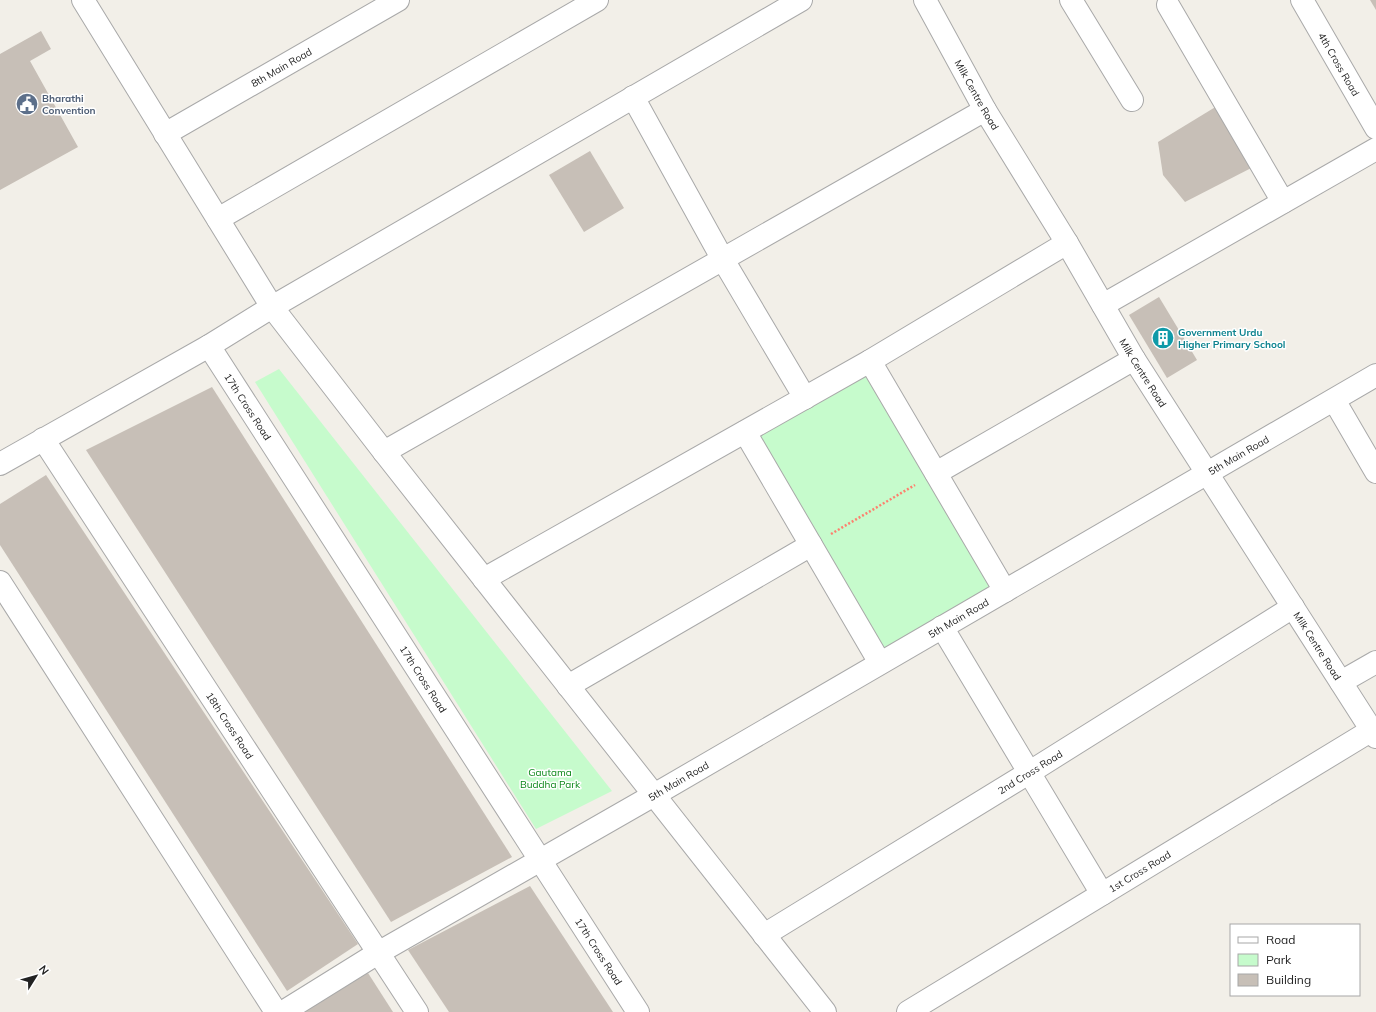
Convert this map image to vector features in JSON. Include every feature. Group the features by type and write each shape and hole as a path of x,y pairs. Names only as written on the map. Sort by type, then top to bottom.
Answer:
{"street":[{"path":"83,0 272,307 384,452 825,1012"},
{"name":"8th Main Road","path":"165,134 398,0"},
{"path":"218,219 598,0"},
{"path":"0,464 209,346 272,307 801,0"},
{"name":"Milk Centre Road","path":"925,0 985,110 1067,243 1134,359 1374,734"},
{"path":"1072,0 1132,100"},
{"name":"4th Cross Road","path":"1302,0 1376,128"},
{"path":"1168,5 1283,202"},
{"path":"633,97 722,258 805,398"},
{"path":"384,452 722,258 985,110"},
{"path":"1103,305 1376,149"},
{"path":"484,579 870,361 1067,243"},
{"name":"17th Cross Road","path":"209,346 638,1012"},
{"path":"936,473 1134,359"},
{"path":"870,361 1005,591"},
{"name":"5th Main Road","path":"283,1012 378,953 654,795 1334,400 1376,374"},
{"path":"1334,400 1376,472"},
{"path":"745,432 880,663"},
{"name":"18th Cross Road","path":"43,439 417,1012"},
{"path":"568,686 811,545"},
{"path":"0,582 276,1012"},
{"name":"2nd Cross Road","path":"764,935 1030,772 1294,607"},
{"path":"942,627 1102,894"},
{"path":"1341,682 1376,662"},
{"name":"1st Cross Road","path":"908,1012 1102,894 1374,734"}],"path":[{"path":"811,545 936,473"}],"green space":[{"name":"Gautama Buddha Park","path":"279,369 612,791 536,829 255,382"},
{"path":"866,371 991,587 883,650 757,434"}],"building":[{"path":"1370,0 1376,0 1376,10"},
{"name":"Bharathi Convention","path":"41,31 51,49 30,61 78,147 0,190 0,54"},
{"path":"1222,103 1259,164 1185,202 1163,175 1158,142"},
{"path":"590,151 624,208 584,232 549,175"},
{"name":"Government Urdu Higher Primary School","path":"1159,297 1197,360 1167,378 1129,315"},
{"path":"212,387 512,857 391,922 86,450"},
{"path":"46,475 358,944 287,991 0,545 0,504"},
{"path":"530,886 613,1012 449,1012 408,950"},
{"path":"368,973 393,1012 302,1012"}],"place":[{"name":"Bharathi Convention","path":"27,104"},
{"name":"Government Urdu Higher Primary School","path":"1163,338"}]}
